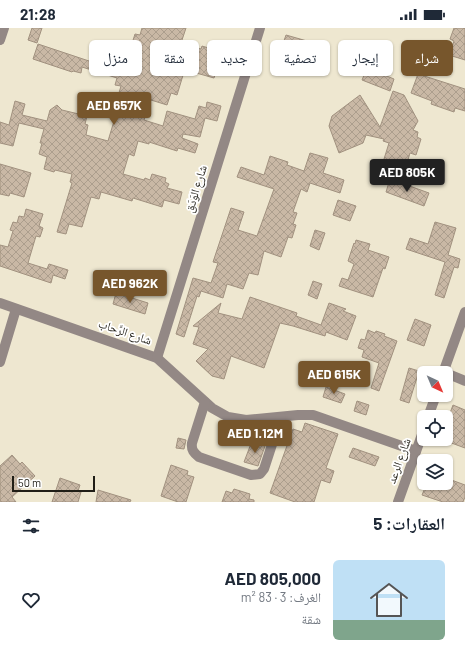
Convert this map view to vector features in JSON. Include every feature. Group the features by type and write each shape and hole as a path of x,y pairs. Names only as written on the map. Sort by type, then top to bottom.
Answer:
{"street":[{"path":"0,40 4,28"},
{"name":"شارع الوَدَق","path":"157,358 260,28"},
{"name":"شارع الرِّحاب","path":"0,303 157,358 205,402 220,413 237,419 258,420 298,414 313,415 416,451"},
{"path":"0,362 16,309"},
{"path":"447,366 465,312"},
{"path":"453,376 465,381"},
{"path":"205,402 192,443 193,452 199,457 251,475 260,474 264,469 281,417"},
{"name":"شارع الرعد","path":"398,502 418,446"}],"building":[{"path":"32,28 42,28 37,43 28,40"},
{"path":"142,28 186,28 182,40 150,40 150,76 183,76 177,95 171,93 167,105 151,100 144,120 163,126 167,111 195,119 199,106 206,108 207,102 221,106 217,121 205,118 200,137 183,134 182,138 198,144 195,153 178,148 177,151 149,142 149,144 138,141 134,156 129,154 123,174 144,180 145,178 150,180 152,174 166,178 165,182 169,184 167,188 182,192 179,204 164,200 162,207 133,198 132,201 101,192 99,199 91,197 82,227 69,224 66,234 57,232 72,183 70,182 72,174 44,169 47,157 39,154 44,129 19,123 13,146 0,143 0,122 9,125 15,101 25,104 22,115 47,121 50,110 57,105 62,110 87,116 85,124 88,125 86,135 108,141 114,121 111,120 121,86 115,85 117,78 111,76 142,76 142,40 133,40 135,34 140,35"},
{"path":"454,28 465,28 465,60 453,56 454,41 450,39"},
{"path":"286,35 304,40 284,40"},
{"path":"38,44 89,61 89,69 82,67 81,73 72,72 33,59"},
{"path":"202,46 207,48 207,76 215,76 214,78 199,74 199,49 201,49"},
{"path":"364,76 387,76 394,79 390,91 362,80"},
{"path":"417,76 424,76 465,89 465,111 455,108 454,112 431,104 432,101 411,93"},
{"path":"393,91 404,95 418,121 413,130 418,132 417,137 421,139 416,155 410,153 407,163 403,161 401,165 384,159 389,143 383,141 384,139 366,135 363,143 339,153 329,126 332,116 360,95 380,127"},
{"path":"310,153 328,158 323,173 344,180 340,193 310,183 307,192 301,189 293,212 297,213 293,224 296,225 292,238 288,237 281,257 264,251 258,275 249,273 243,289 227,284 223,298 201,291 199,297 197,296 184,337 176,334 193,278 211,283 218,263 213,262 231,208 244,212 238,230 257,236 274,189 237,177 241,167 264,175 270,156 288,162 287,165 304,171"},
{"path":"0,164 31,173 24,197 10,193 9,196 0,194"},
{"path":"390,179 429,193 424,206 386,192"},
{"path":"338,200 356,206 350,221 333,215"},
{"path":"26,209 43,214 39,226 43,228 40,237 36,236 28,263 47,269 49,264 68,270 65,279 53,275 51,283 0,266 0,245 8,247 13,231 10,230 13,222 17,223 19,216 24,217"},
{"path":"435,222 456,228 448,255 460,259 458,268 454,267 444,298 435,295 445,262 406,249 410,238 428,244"},
{"path":"315,230 325,233 319,250 310,246"},
{"path":"356,240 370,244 368,250 389,257 385,269 383,268 373,297 339,286 342,278 348,280 354,264 348,261"},
{"path":"313,281 322,284 317,299 308,295"},
{"path":"116,293 148,303 145,314 113,304"},
{"path":"250,297 297,313 296,316 321,325 329,303 346,309 343,311 356,316 347,340 326,332 325,336 280,323 264,368 231,356 224,379 212,376 196,361 208,349 193,344 199,327 193,326 221,303 218,313 242,319"},
{"path":"415,319 431,325 424,346 407,340"},
{"path":"368,330 375,333 376,331 385,334 384,336 397,341 379,391 371,388 379,363 362,357 364,350 358,348 361,339 365,340"},
{"path":"409,368 417,370 417,377 409,403 400,400"},
{"path":"326,387 345,394 341,403 323,397"},
{"path":"357,401 369,405 366,415 354,411"},
{"path":"453,405 465,410 465,448 453,444 453,410 451,410"},
{"path":"305,423 338,434 326,468 334,471 330,483 321,480 314,502 295,502 270,493 293,429 302,432"},
{"path":"178,438 186,440 184,449 176,448"},
{"path":"252,441 265,446 258,466 244,462"},
{"path":"353,448 379,457 375,466 349,457"},
{"path":"12,455 20,464 22,462 35,476 12,497 16,502 0,502 0,466"},
{"path":"171,465 188,471 187,475 194,477 186,502 178,502 161,496"},
{"path":"60,478 80,485 78,491 81,492 78,502 52,502"},
{"path":"453,481 465,485 465,497 463,502 443,502 422,495 424,490 453,490"},
{"path":"234,489 250,494 249,499 254,500 254,502 222,502 226,491 232,493"},
{"path":"98,490 131,500 130,502 96,502"}]}
